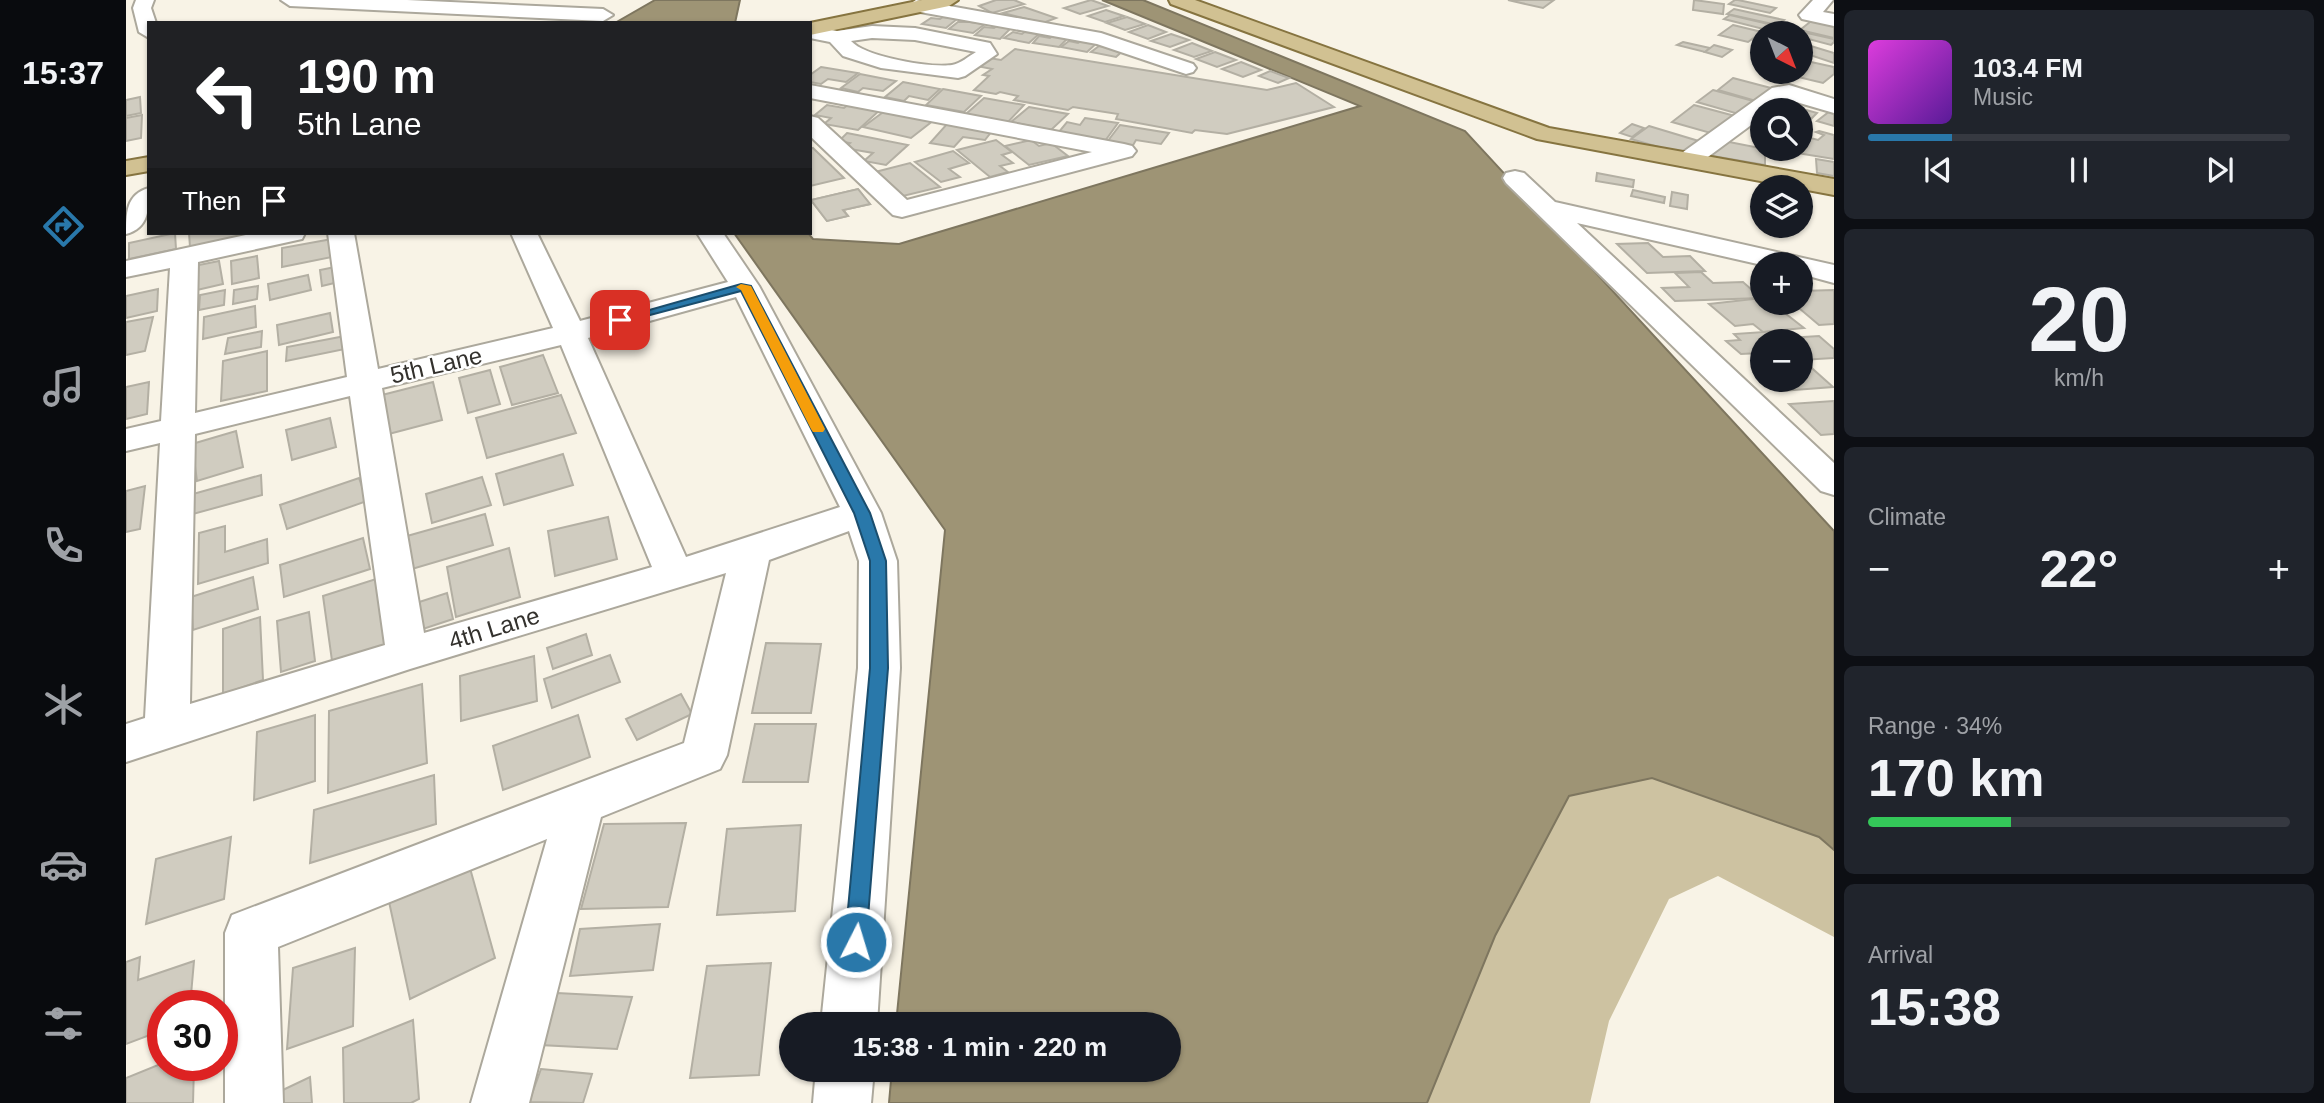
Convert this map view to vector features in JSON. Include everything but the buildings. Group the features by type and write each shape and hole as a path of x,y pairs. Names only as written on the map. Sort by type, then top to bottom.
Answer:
{"main road":[{"path":"812,30 949,0"},
{"path":"1178,0 1545,134 1834,187"},
{"path":"126,168 147,164"}],"street":[{"path":"145,0 142,8 145,39"},
{"path":"289,0 605,14"},
{"path":"1824,0 1809,15 1834,20"},
{"path":"916,6 1101,38"},
{"path":"1045,11 1101,38 1186,68"},
{"path":"812,31 837,37 872,32 915,34 983,47 987,54 958,72 937,71 888,64 850,52 837,37"},
{"path":"812,91 1124,151 902,209 812,125"},
{"path":"1688,160 1780,93 1789,92 1834,106"},
{"path":"1515,178 1834,483"},
{"path":"1545,207 1750,254"},
{"path":"126,269 283,235"},
{"path":"341,235 407,654"},
{"path":"525,235 571,333 674,573"},
{"path":"711,235 745,286 862,513 878,561 879,668 850,1012"},
{"path":"167,731 184,257"},
{"path":"1813,269 1834,274"},
{"name":"5th Lane","path":"126,440 571,333 745,286"},
{"name":"4th Lane","path":"126,743 407,654 751,552 862,513"},
{"path":"254,1103 251,933 704,755 751,552"},
{"path":"500,1103 582,803"},
{"path":"842,1103 844,1082"}],"shaded area":[{"path":"655,0 740,0 735,21 618,21"},
{"path":"1102,0 1143,0 1465,131 1834,531 1834,850 1819,837 1652,778 1569,796 1495,936 1427,1103 889,1103 891,1082 1181,1082 1181,1012 897,1012 945,530 735,235 810,235 813,239 899,244 1360,106"},
{"path":"1652,778 1819,837 1834,850 1834,937 1718,876 1669,899 1609,1021 1590,1103 1427,1103 1495,936 1569,796"}],"slow traffic":[{"path":"742,287 745,286 818,429"}],"route":[{"path":"620,320 745,286 862,513 878,561 879,668 856,942"}]}
